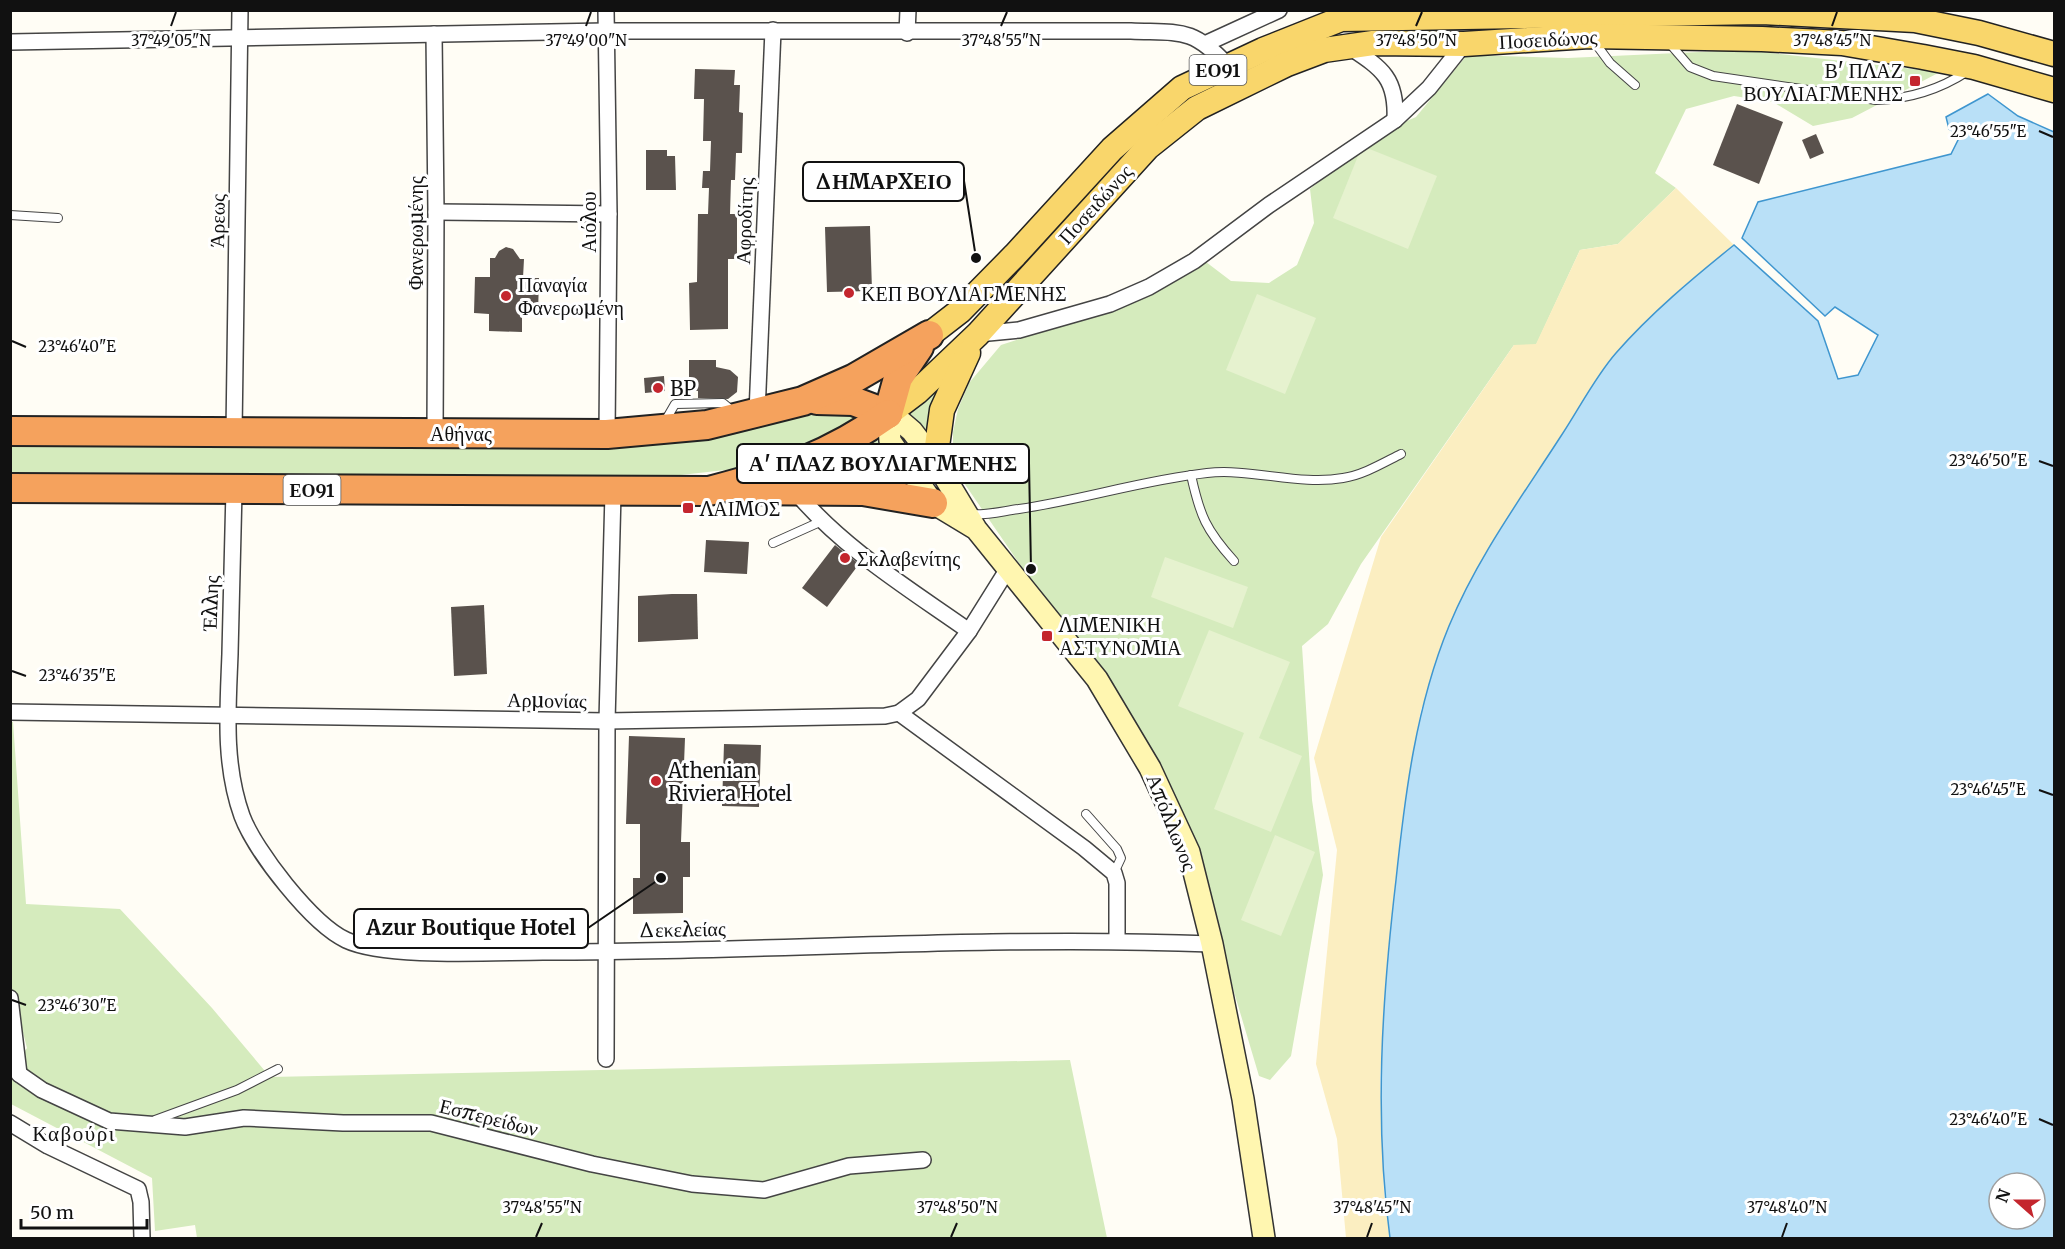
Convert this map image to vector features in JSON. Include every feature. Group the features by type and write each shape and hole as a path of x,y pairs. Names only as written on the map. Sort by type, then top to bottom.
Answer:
{"highway":[{"name":"Ποσειδώνος","path":"897,356 929,335"},
{"path":"803,401 853,401 888,414 904,365 929,335"},
{"name":"Αθήνας","path":"10,431 607,434 707,426 803,401 854,379 897,356"},
{"name":"ΕΟ91","path":"10,488 613,493 709,491 757,479 819,457 856,437 888,414"},
{"path":"709,491 793,489 863,491 933,502"}],"main road":[{"name":"Ποσειδώνος","path":"929,335 960,311 1131,131 1182,88 1227,65 1341,15 1763,11 1915,20 1979,33 2055,54"},
{"name":"Ποσειδώνος","path":"888,414 917,393 978,334 1148,147 1197,108 1287,64 1324,50 1373,43 1464,44 1589,36 1842,43 1974,67 2055,90"},
{"path":"935,461 942,410 951,386 978,334"}],"street":[{"name":"Άρεως","path":"234,432 240,10"},
{"name":"Αιόλου","path":"606,10 609,214 607,434"},
{"path":"907,33 908,10"},
{"path":"1207,43 1279,10"},
{"path":"1762,39 1763,11"},
{"name":"Αφροδίτης","path":"748,415 773,30"},
{"path":"10,42 606,31 1158,32 1187,34 1207,43 1227,65"},
{"name":"Φανερωμένης","path":"434,34 435,433"},
{"path":"978,334 1020,330 1110,303 1149,286 1194,261 1269,205 1395,120 1429,88 1464,44"},
{"path":"1348,46 1387,75 1396,103 1395,120"},
{"path":"436,212 609,214"},
{"path":"888,414 912,431 935,461 970,521"},
{"path":"888,414 890,441 933,502 970,521"},
{"path":"793,489 822,521 862,555 969,631"},
{"name":"Έλλης","path":"228,717 234,490"},
{"path":"606,1059 607,721 613,493"},
{"name":"Απόλλωνος","path":"970,521 1097,678 1150,768 1189,852 1212,944 1243,1099 1264,1239"},
{"path":"1009,567 969,631 918,699 899,713 1084,848 1114,873 1117,883 1117,940"},
{"name":"Αρμονίας","path":"10,712 607,721 885,717 899,713"},
{"name":"Δεκελείας","path":"228,717 229,766 243,818 275,872 336,934 349,941 376,948 449,952 606,952 1117,940 1212,944"},
{"name":"Εσπερείδων","path":"10,998 15,1076 109,1121 185,1127 244,1118 431,1124 603,1166 692,1184 764,1190 849,1166 923,1160"},
{"path":"10,1123 48,1146 138,1189 141,1202 142,1239"}],"lane":[{"path":"1589,36 1610,63 1635,85"},
{"path":"1664,37 1690,67 1713,76 1876,100 1895,99 1930,91 1974,67"},
{"path":"10,215 58,218"},
{"path":"970,521 975,515 1043,505 1140,483 1191,475 1240,472 1287,478 1342,478 1374,468 1401,454"},
{"path":"1191,475 1200,513 1212,536 1234,561"},
{"path":"773,543 822,521"},
{"path":"1086,814 1117,849 1121,858 1114,873"},
{"path":"146,1124 237,1090 278,1069"}],"green space":[{"path":"1744,50 1940,72 1852,118 1813,126 1773,102 1734,96 1686,109 1655,173 1676,188 1618,244 1580,250 1536,345 1514,345 1361,564 1328,624 1302,646 1312,800 1323,875 1291,1056 1270,1080 1259,1076 1234,992 1199,856 1144,746 962,480 953,459 953,432 958,409 969,383 1001,345 1148,297 1206,262 1231,281 1269,283 1297,265 1314,223 1310,189 1379,133 1416,117 1467,55 1568,58"},
{"path":"1362,146 1437,176 1408,249 1333,218"},
{"path":"1257,294 1316,318 1285,394 1226,370"},
{"path":"943,379 930,447 906,415"},
{"path":"820,406 867,413 846,432 743,468 672,476 11,472 11,444 676,442"},
{"path":"874,437 920,493 812,480 811,470"},
{"path":"1165,557 1248,587 1233,628 1151,597"},
{"path":"1209,630 1290,662 1259,738 1302,756 1271,832 1214,809 1244,733 1178,706"},
{"path":"11,722 13,722 26,904 120,909 212,1008 270,1077 1070,1060 1107,1238 197,1238 195,1225 155,1231 152,1178 11,1104 10,1071 27,1048 10,982"},
{"path":"1275,835 1315,852 1281,936 1241,920"}],"sand":[{"path":"1676,188 1734,245 1681,288 1615,354 1559,439 1421,709 1401,829 1387,962 1380,1079 1384,1193 1390,1238 1346,1238 1337,1139 1316,1064 1337,850 1314,758 1381,537 1514,345 1536,344 1580,250 1618,244"}],"water":[{"path":"1988,94 2018,116 2054,132 2054,1238 1390,1238 1382,1149 1381,1104 1384,1014 1391,925 1408,783 1420,719 1438,656 1460,601 1500,529 1608,362 1658,310 1734,245 1818,321 1838,379 1858,375 1878,335 1835,307 1825,316 1742,238 1758,202 1951,154 1960,136 1949,129 1946,117"}],"building":[{"path":"695,69 735,70 734,85 740,85 739,112 743,113 742,153 736,153 735,180 731,180 730,214 737,214 737,259 728,259 728,329 690,330 689,283 697,282 698,214 708,214 709,188 702,188 703,171 710,171 711,141 703,141 704,99 694,99"},
{"path":"1737,104 1783,122 1759,184 1713,165"},
{"path":"1816,134 1824,153 1810,159 1802,140"},
{"path":"646,150 667,150 667,156 675,156 676,190 646,190"},
{"path":"870,226 872,291 827,292 825,227"},
{"name":"Παναγία Φανερωμένη","path":"506,247 513,249 520,259 524,259 523,278 539,278 538,314 522,314 522,332 489,331 489,314 474,313 475,277 490,277 490,258 495,258 499,251"},
{"path":"689,360 716,360 716,367 730,370 738,377 737,392 728,399 698,398 698,391 689,390"},
{"path":"664,376 665,391 645,393 644,378"},
{"path":"706,540 749,542 747,574 704,572"},
{"path":"835,545 859,564 827,607 802,588"},
{"path":"697,594 698,639 638,642 638,596"},
{"path":"484,605 487,674 454,676 451,607"},
{"path":"629,736 685,738 681,842 690,842 690,877 683,877 683,913 633,914 633,878 640,878 640,824 626,824"},
{"path":"724,744 761,745 759,807 722,806"}],"place":[{"name":"Β' ΠΛΑΖ ΒΟΥΛΙΑΓΜΕΝΗΣ","path":"1915,81"},
{"name":"ΔΗΜΑΡΧΕΙΟ","path":"976,258"},
{"name":"ΚΕΠ ΒΟΥΛΙΑΓΜΕΝΗΣ","path":"849,293"},
{"name":"Παναγία Φανερωμένη","path":"506,296"},
{"name":"BP","path":"658,388"},
{"name":"ΛΑΙΜΟΣ","path":"688,508"},
{"name":"Σκλαβενίτης","path":"845,558"},
{"name":"Α' ΠΛΑΖ ΒΟΥΛΙΑΓΜΕΝΗΣ","path":"1031,569"},
{"name":"ΛΙΜΕΝΙΚΗ ΑΣΤΥΝΟΜΙΑ","path":"1047,636"},
{"name":"Athenian Riviera Hotel","path":"656,781"},
{"name":"Azur Boutique Hotel","path":"661,878"}],"district":[{"name":"Καβούρι","path":"74,1133"}]}
